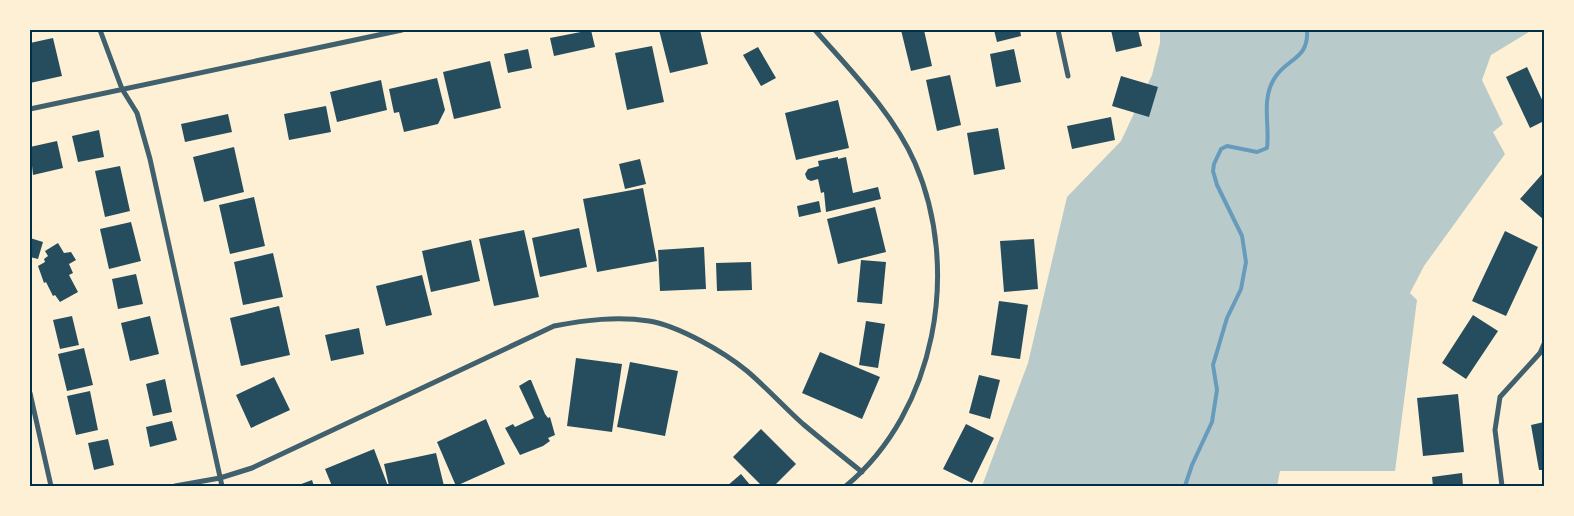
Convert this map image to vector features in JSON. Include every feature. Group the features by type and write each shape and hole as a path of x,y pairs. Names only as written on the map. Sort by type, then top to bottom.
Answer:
{"street":[{"path":"100,30 122,89 137,112 150,159 222,486"},
{"path":"30,109 402,30"},
{"path":"815,30 857,78 901,137 915,164 935,233 938,281 934,321 928,355 917,387 900,419 862,472 846,486"},
{"path":"1058,30 1068,76"},
{"path":"176,486 220,478 252,468 554,326 588,320 619,319 650,322 670,327 717,351 746,370 802,423 862,472"},
{"path":"1502,486 1495,430 1500,397 1540,353 1544,344"},
{"path":"30,393 51,486"}],"shaded area":[{"path":"1160,30 1532,30 1491,55 1482,80 1503,124 1493,132 1505,154 1424,266 1410,293 1417,300 1395,471 1280,471 1277,486 982,486 1028,363 1067,197 1121,141 1152,75 1160,43"}],"building":[{"path":"591,30 595,47 554,56 550,38"},
{"path":"659,30 700,30 708,64 670,73"},
{"path":"901,30 924,30 932,66 911,71"},
{"path":"994,30 1020,30 1021,36 997,42"},
{"path":"1111,30 1138,30 1142,46 1116,52"},
{"path":"53,38 62,76 30,83 30,43"},
{"path":"652,46 664,102 627,110 615,53"},
{"path":"758,47 776,78 761,86 743,55"},
{"path":"528,49 532,68 508,73 504,54"},
{"path":"1014,49 1021,82 996,87 990,54"},
{"path":"490,61 501,108 454,119 443,72"},
{"path":"1527,67 1544,104 1544,121 1530,128 1506,77"},
{"path":"950,75 961,125 937,131 926,80"},
{"path":"1121,76 1158,87 1149,117 1112,106"},
{"path":"437,78 445,110 438,124 404,132 399,112 394,113 389,89"},
{"path":"381,80 387,110 337,122 330,92"},
{"path":"838,100 849,148 796,160 785,113"},
{"path":"326,106 331,132 289,140 284,114"},
{"path":"228,114 232,132 185,142 181,124"},
{"path":"1111,117 1115,140 1072,149 1067,126"},
{"path":"998,128 1005,169 974,175 967,133"},
{"path":"99,130 104,157 78,162 72,136"},
{"path":"57,141 63,168 33,175 30,147"},
{"path":"234,147 244,192 204,202 193,157"},
{"path":"838,157 838,159 846,157 853,193 878,187 881,199 826,212 824,192 821,193 818,179 811,181 807,179 805,174 808,169 819,166 818,161"},
{"path":"640,159 646,184 625,189 619,164"},
{"path":"120,166 130,211 105,217 95,171"},
{"path":"1544,172 1544,220 1520,199"},
{"path":"643,188 657,261 597,272 583,199"},
{"path":"254,197 265,246 230,254 219,205"},
{"path":"819,201 821,212 799,217 797,206"},
{"path":"875,207 886,252 838,264 827,219"},
{"path":"131,222 141,261 109,269 100,229"},
{"path":"579,228 587,267 540,277 532,238"},
{"path":"524,230 539,297 494,306 479,239"},
{"path":"1505,231 1538,247 1506,316 1472,301"},
{"path":"30,238 43,242 38,259 30,257"},
{"path":"1034,239 1038,289 1004,292 1000,241"},
{"path":"471,240 480,281 431,292 422,251"},
{"path":"58,243 64,253 71,252 76,260 69,264 73,273 69,275 78,292 60,302 55,295 53,296 46,282 44,283 38,266 45,262 44,259 48,256 45,251"},
{"path":"704,247 706,289 660,291 658,250"},
{"path":"273,253 283,297 243,305 234,262"},
{"path":"861,260 886,262 882,304 857,302"},
{"path":"751,262 752,290 717,291 716,263"},
{"path":"136,274 143,304 118,309 112,279"},
{"path":"422,275 432,315 386,326 376,286"},
{"path":"999,301 1028,305 1020,359 991,355"},
{"path":"279,306 290,355 241,366 230,318"},
{"path":"1473,315 1498,331 1466,379 1442,363"},
{"path":"72,316 79,345 60,349 53,320"},
{"path":"150,316 159,354 130,361 121,323"},
{"path":"866,321 885,324 878,368 859,365"},
{"path":"359,328 364,354 331,361 325,335"},
{"path":"84,348 93,385 67,391 58,354"},
{"path":"820,352 880,377 862,419 802,393"},
{"path":"576,358 622,364 612,432 567,426"},
{"path":"630,362 678,371 665,436 617,427"},
{"path":"979,375 1000,380 990,419 969,413"},
{"path":"274,377 290,410 251,428 236,395"},
{"path":"165,379 172,412 153,416 146,384"},
{"path":"531,380 545,414 548,418 550,417 555,435 548,438 550,441 543,446 520,455 505,428 513,424 515,427 534,418 519,386"},
{"path":"90,391 98,430 76,435 67,396"},
{"path":"1458,394 1464,452 1423,456 1417,398"},
{"path":"486,419 505,464 456,486 437,442"},
{"path":"172,421 177,440 150,447 146,427"},
{"path":"1544,422 1544,470 1539,470 1531,425"},
{"path":"966,424 994,438 972,483 943,469"},
{"path":"761,429 796,464 774,486 762,486 733,457"},
{"path":"108,439 114,465 94,470 88,443"},
{"path":"374,449 388,486 332,486 325,469"},
{"path":"436,453 444,486 389,486 384,464"},
{"path":"1462,473 1463,486 1433,486 1432,477"},
{"path":"741,474 751,486 727,486"},
{"path":"312,480 314,486 296,486"}],"waterway":[{"path":"1185,486 1192,465 1212,422 1217,390 1213,365 1227,318 1241,289 1246,262 1242,236 1217,185 1213,171 1214,164 1221,149 1227,146 1257,152 1267,148 1267,104 1270,87 1279,72 1301,53 1307,40 1307,30"}]}
